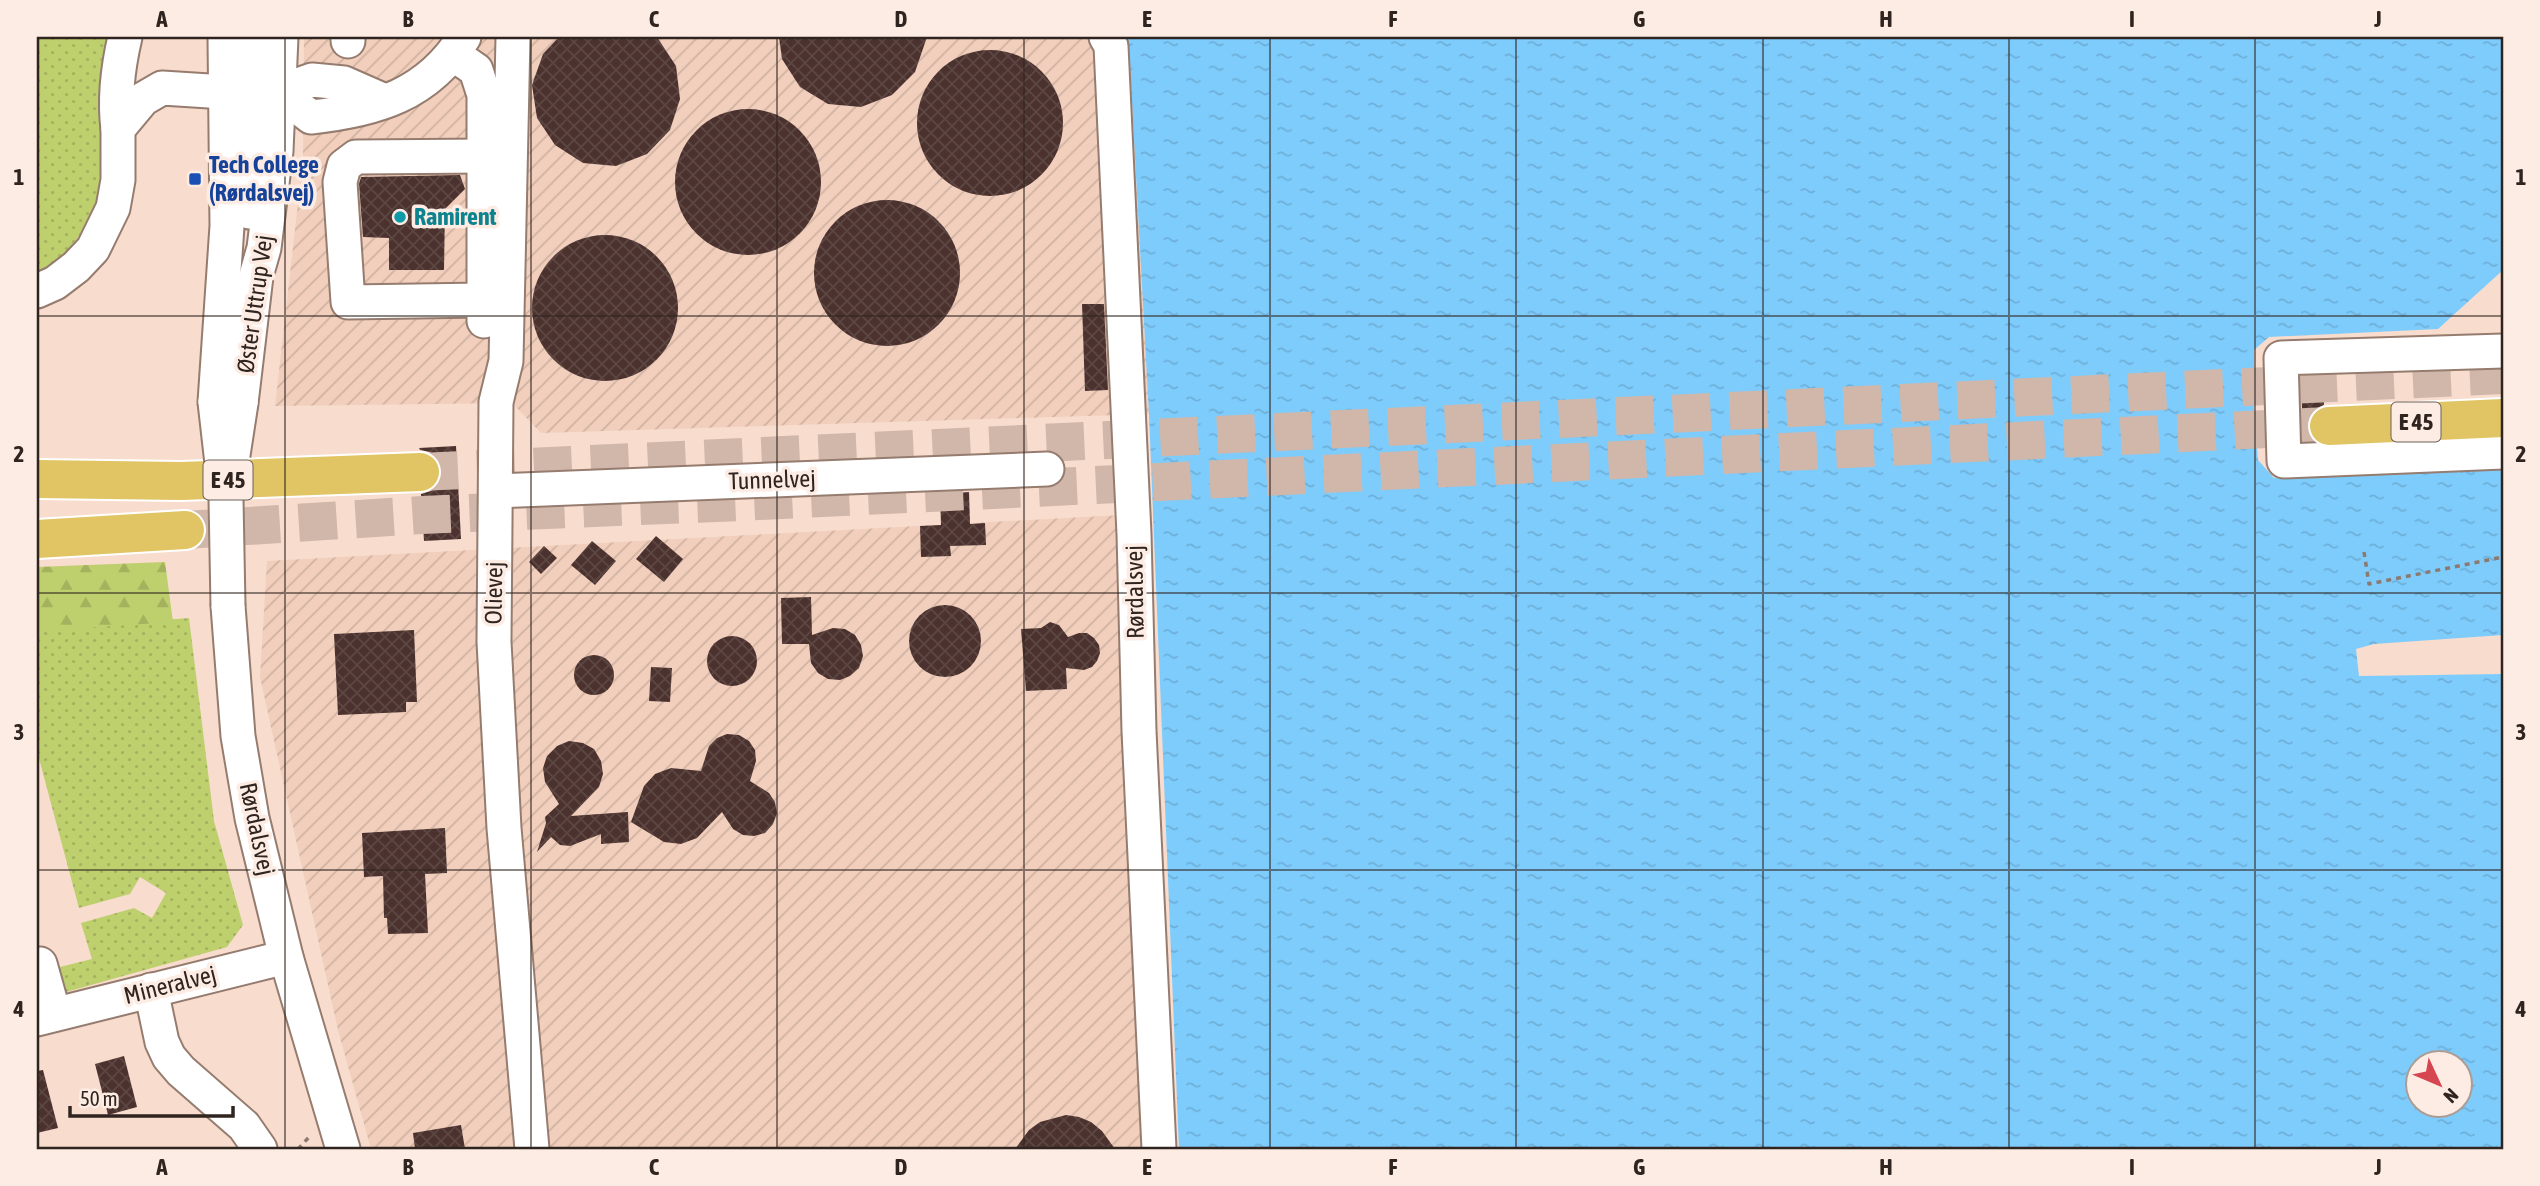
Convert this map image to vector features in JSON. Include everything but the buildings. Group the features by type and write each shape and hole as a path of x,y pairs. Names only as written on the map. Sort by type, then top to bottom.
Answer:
{"highway":[{"name":"E 45","path":"2329,426 2503,418"},
{"name":"E 45","path":"37,479 181,481 420,472"},
{"name":"E 45","path":"37,539 185,530"}],"street":[{"path":"125,37 130,58 162,88"},
{"path":"37,291 55,283 76,267 93,248 113,208 118,180 116,113 119,64 125,37"},
{"name":"Øster Uttrup Vej","path":"225,37 228,402"},
{"path":"252,37 251,72 311,117 340,114 385,102 420,85 438,72 459,45 476,70 484,95 486,156 485,368 496,402"},
{"name":"Øster Uttrup Vej","path":"228,402 264,248 276,151 281,37"},
{"name":"Olievej","path":"513,37 506,361 496,402 494,642 504,828 532,1149"},
{"name":"Rørdalsvej","path":"1106,37 1111,46 1118,175 1134,534 1139,732 1160,1149"},
{"path":"118,129 143,99 162,88 278,92"},
{"path":"225,92 251,115 248,238 256,276"},
{"path":"484,300 348,302 340,182 344,166 356,157 486,156"},
{"path":"2503,351 2281,358 2284,461 2503,452"},
{"name":"Rørdalsvej","path":"228,402 228,606 238,736 252,818 286,957 343,1149"},
{"name":"Tunnelvej","path":"496,491 1047,469"},
{"name":"Mineralvej","path":"37,965 40,964 45,1016 286,957"},
{"path":"152,990 162,1042 169,1057 181,1071 244,1126 260,1149"}],"path":[{"path":"2364,552 2369,584 2503,558"}],"shaded area":[{"path":"304,37 1125,37 1130,66 1149,414 541,433 512,403 275,406 303,159"},
{"path":"1141,514 1166,1149 371,1149 338,1030 260,677 267,561"}],"green space":[{"path":"37,37 112,37 105,190 90,223 55,265 37,274"},
{"path":"165,562 173,622 37,631 37,567"},
{"path":"189,618 214,821 243,925 227,947 66,992 52,969 92,959 81,923 134,908 152,918 166,893 140,877 130,894 79,908 37,751 37,630"}],"water":[{"path":"1125,37 2503,37 2503,270 2438,329 2269,337 2254,350 2254,409 2258,460 2274,478 2503,469 2503,635 2374,644 2356,649 2359,676 2503,674 2503,1149 1179,1149 1149,414 1130,66"}],"tunnel":[{"path":"420,472 2503,375"},
{"path":"185,530 422,515 2329,426"}],"place":[{"name":"Tech College (Rørdalsvej)","path":"195,179"},
{"name":"Ramirent","path":"400,217"}]}
